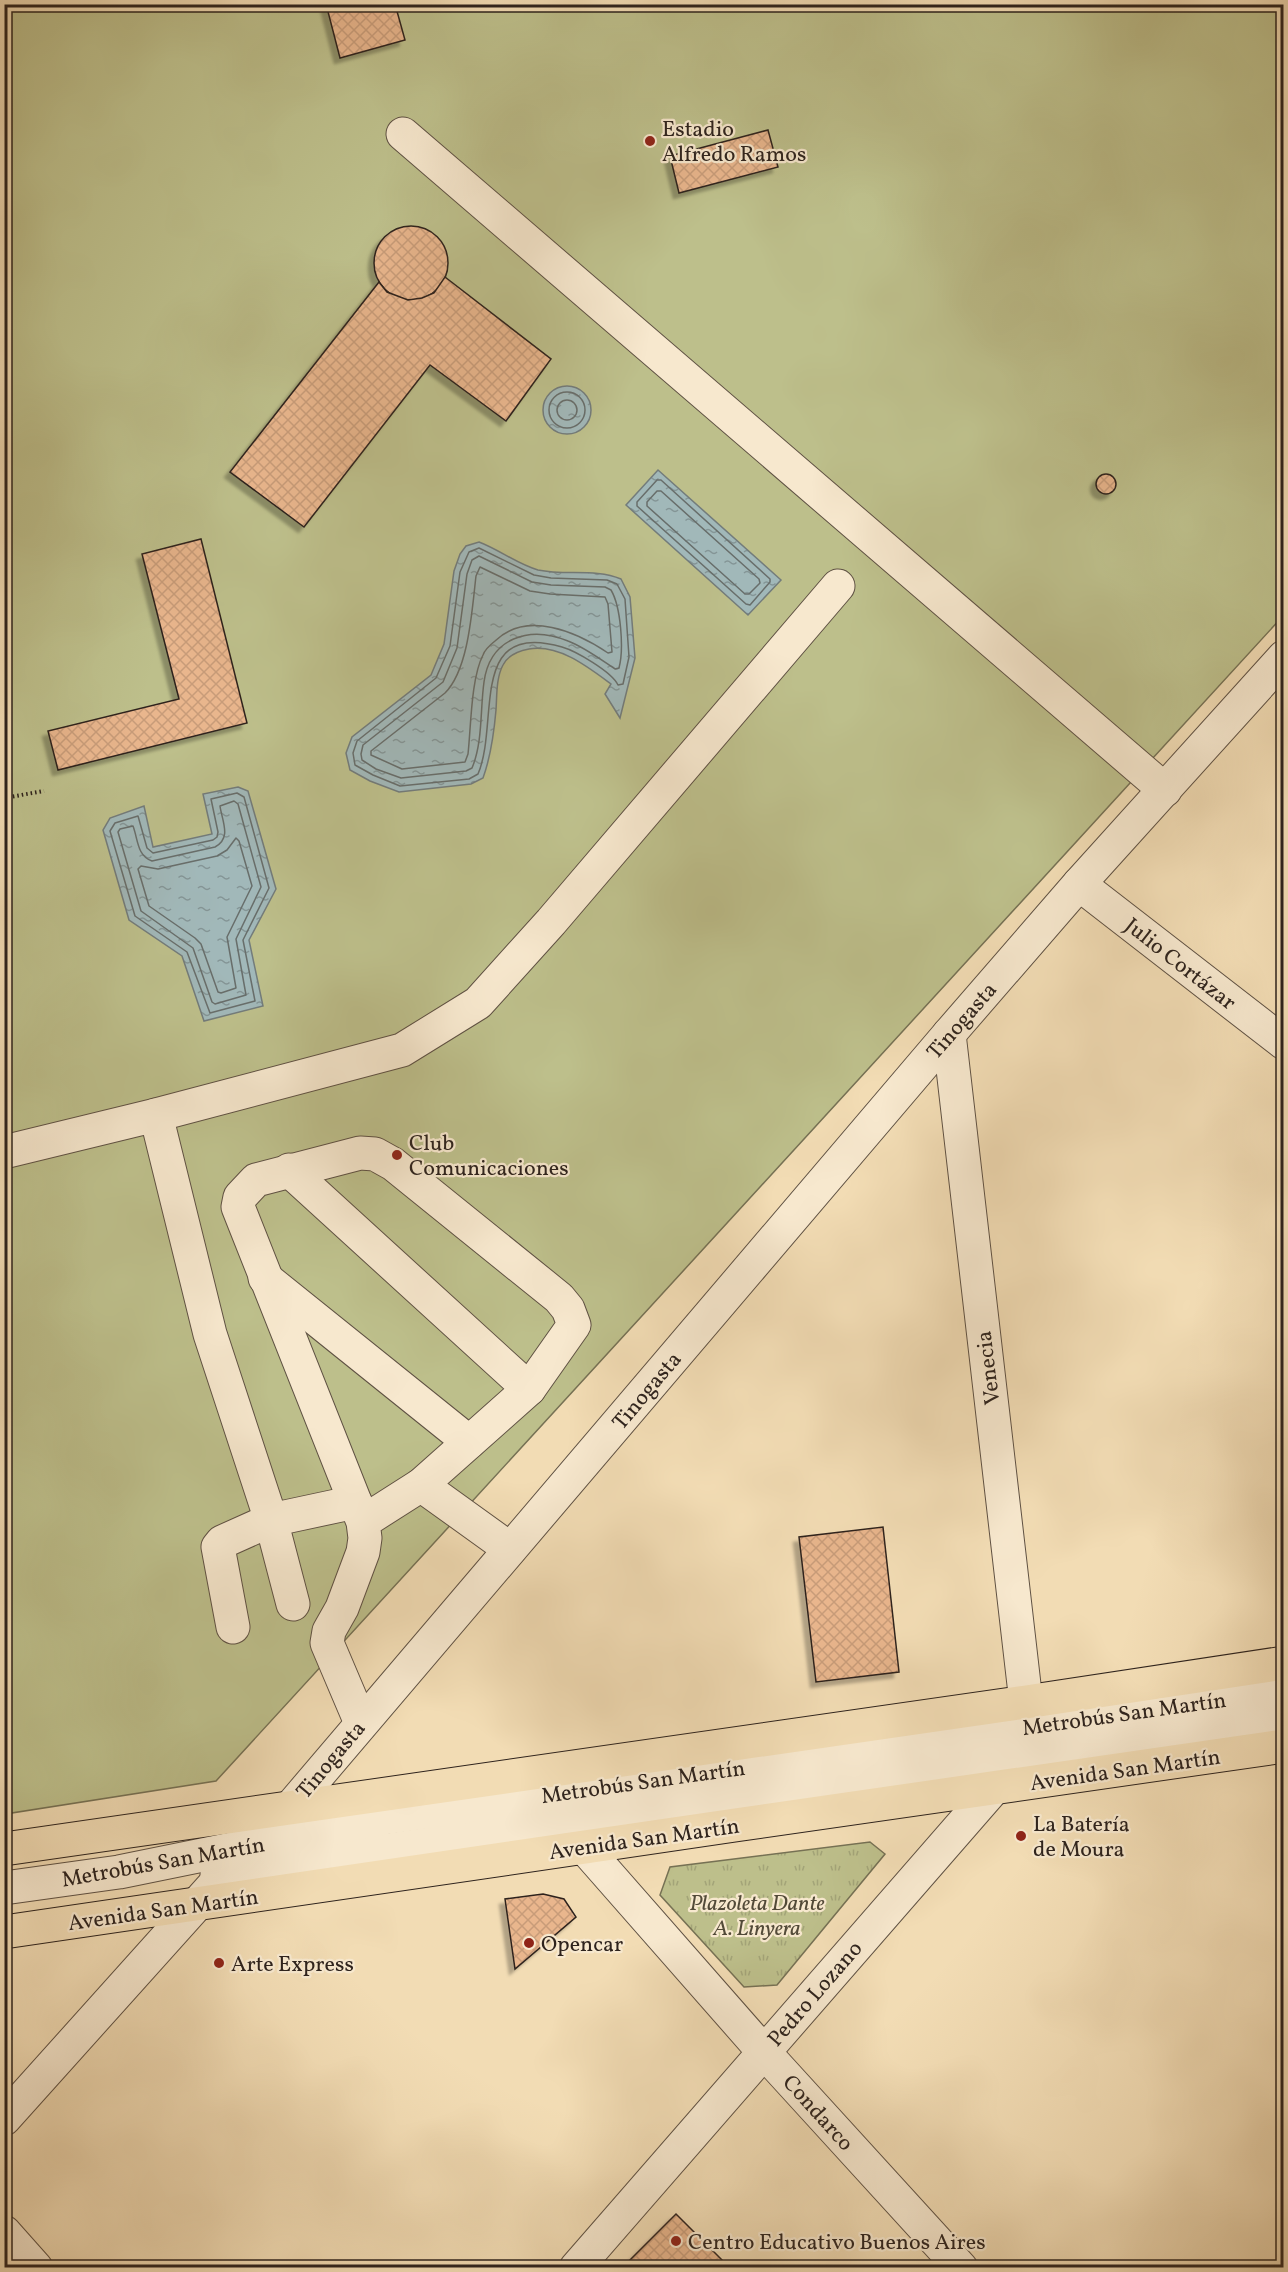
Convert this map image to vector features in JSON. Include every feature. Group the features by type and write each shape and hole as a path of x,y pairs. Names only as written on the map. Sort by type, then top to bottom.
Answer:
{"main road":[{"path":"4,1849 290,1808 1023,1715 1284,1663"},
{"name":"Avenida San Martín","path":"4,1932 583,1846 1284,1746"}],"street":[{"path":"403,134 1165,790"},
{"path":"4,1152 156,1115 402,1050 478,1003 551,922 838,586"},
{"name":"Tinogasta","path":"4,2119 250,1845 290,1808 948,1034 1079,884 1284,657"},
{"name":"Julio Cortázar","path":"1079,884 1284,1043"},
{"name":"Venecia","path":"948,1034 1023,1715"},
{"path":"156,1115 210,1334 272,1520 293,1604"},
{"path":"233,1627 218,1547 222,1542 272,1520 359,1512 421,1485 529,1389 574,1326 568,1309 559,1298 393,1164 375,1154 360,1153 256,1180 240,1197 238,1207 359,1512 365,1538 363,1552 342,1608 329,1631 327,1643 361,1723"},
{"path":"290,1170 529,1389"},
{"path":"264,1277 469,1442"},
{"path":"421,1485 510,1549"},
{"name":"Metrobús San Martín","path":"4,1888 119,1872 384,1818 1023,1715 1284,1690"},
{"name":"Pedro Lozano","path":"576,2268 994,1788 1008,1759 1023,1715"},
{"name":"Metrobús San Martín","path":"4,1907 1284,1719"},
{"name":"Condarco","path":"583,1846 763,2051 961,2268"},
{"path":"4,2232 36,2268"}],"path":[{"path":"4,798 44,791"}],"green space":[{"name":"Club Comunicaciones","path":"5,5 1283,5 1283,616 216,1781 5,1814"},
{"name":"Plazoleta Dante A. Linyera","path":"870,1842 885,1854 777,1985 744,1987 660,1895 670,1867"}],"water":[{"path":"567,386 584,393 591,410 584,427 567,434 550,427 543,410 550,393"},
{"path":"658,470 781,580 748,615 626,505"},
{"path":"479,542 538,570 601,574 621,579 630,597 635,658 620,718 605,694 611,684 573,658 540,648 517,652 505,662 499,676 492,744 483,778 471,784 399,792 370,781 350,770 346,753 352,737 431,675 444,644 454,571 460,554 466,546"},
{"path":"238,787 248,791 276,889 249,940 263,1006 204,1021 182,956 129,920 103,830 110,818 144,806 153,847 212,834 203,794"}],"building":[{"path":"326,4 395,4 405,40 340,58"},
{"path":"768,130 778,167 679,193 670,156"},
{"path":"411,226 432,232 442,242 448,263 442,284 432,294 411,300 390,294 380,284 374,263 380,242 390,232"},
{"path":"445,277 551,359 506,421 430,365 304,527 230,472 379,282 387,292 408,300 434,293"},
{"path":"1106,474 1113,477 1116,484 1113,491 1106,494 1099,491 1096,484 1099,477"},
{"path":"201,539 247,723 58,770 48,731 179,699 142,554"},
{"path":"883,1527 899,1672 816,1682 799,1537"},
{"name":"Opencar","path":"543,1894 564,1899 576,1917 515,1969 505,1899"},
{"name":"Centro Educativo Buenos Aires","path":"676,2214 730,2268 622,2268"}],"place":[{"name":"Estadio Alfredo Ramos","path":"650,141"},
{"name":"Club Comunicaciones","path":"397,1155"},
{"name":"La Batería de Moura","path":"1021,1836"},
{"name":"Opencar","path":"529,1943"},
{"name":"Arte Express","path":"219,1963"},
{"name":"Centro Educativo Buenos Aires","path":"676,2241"}]}
